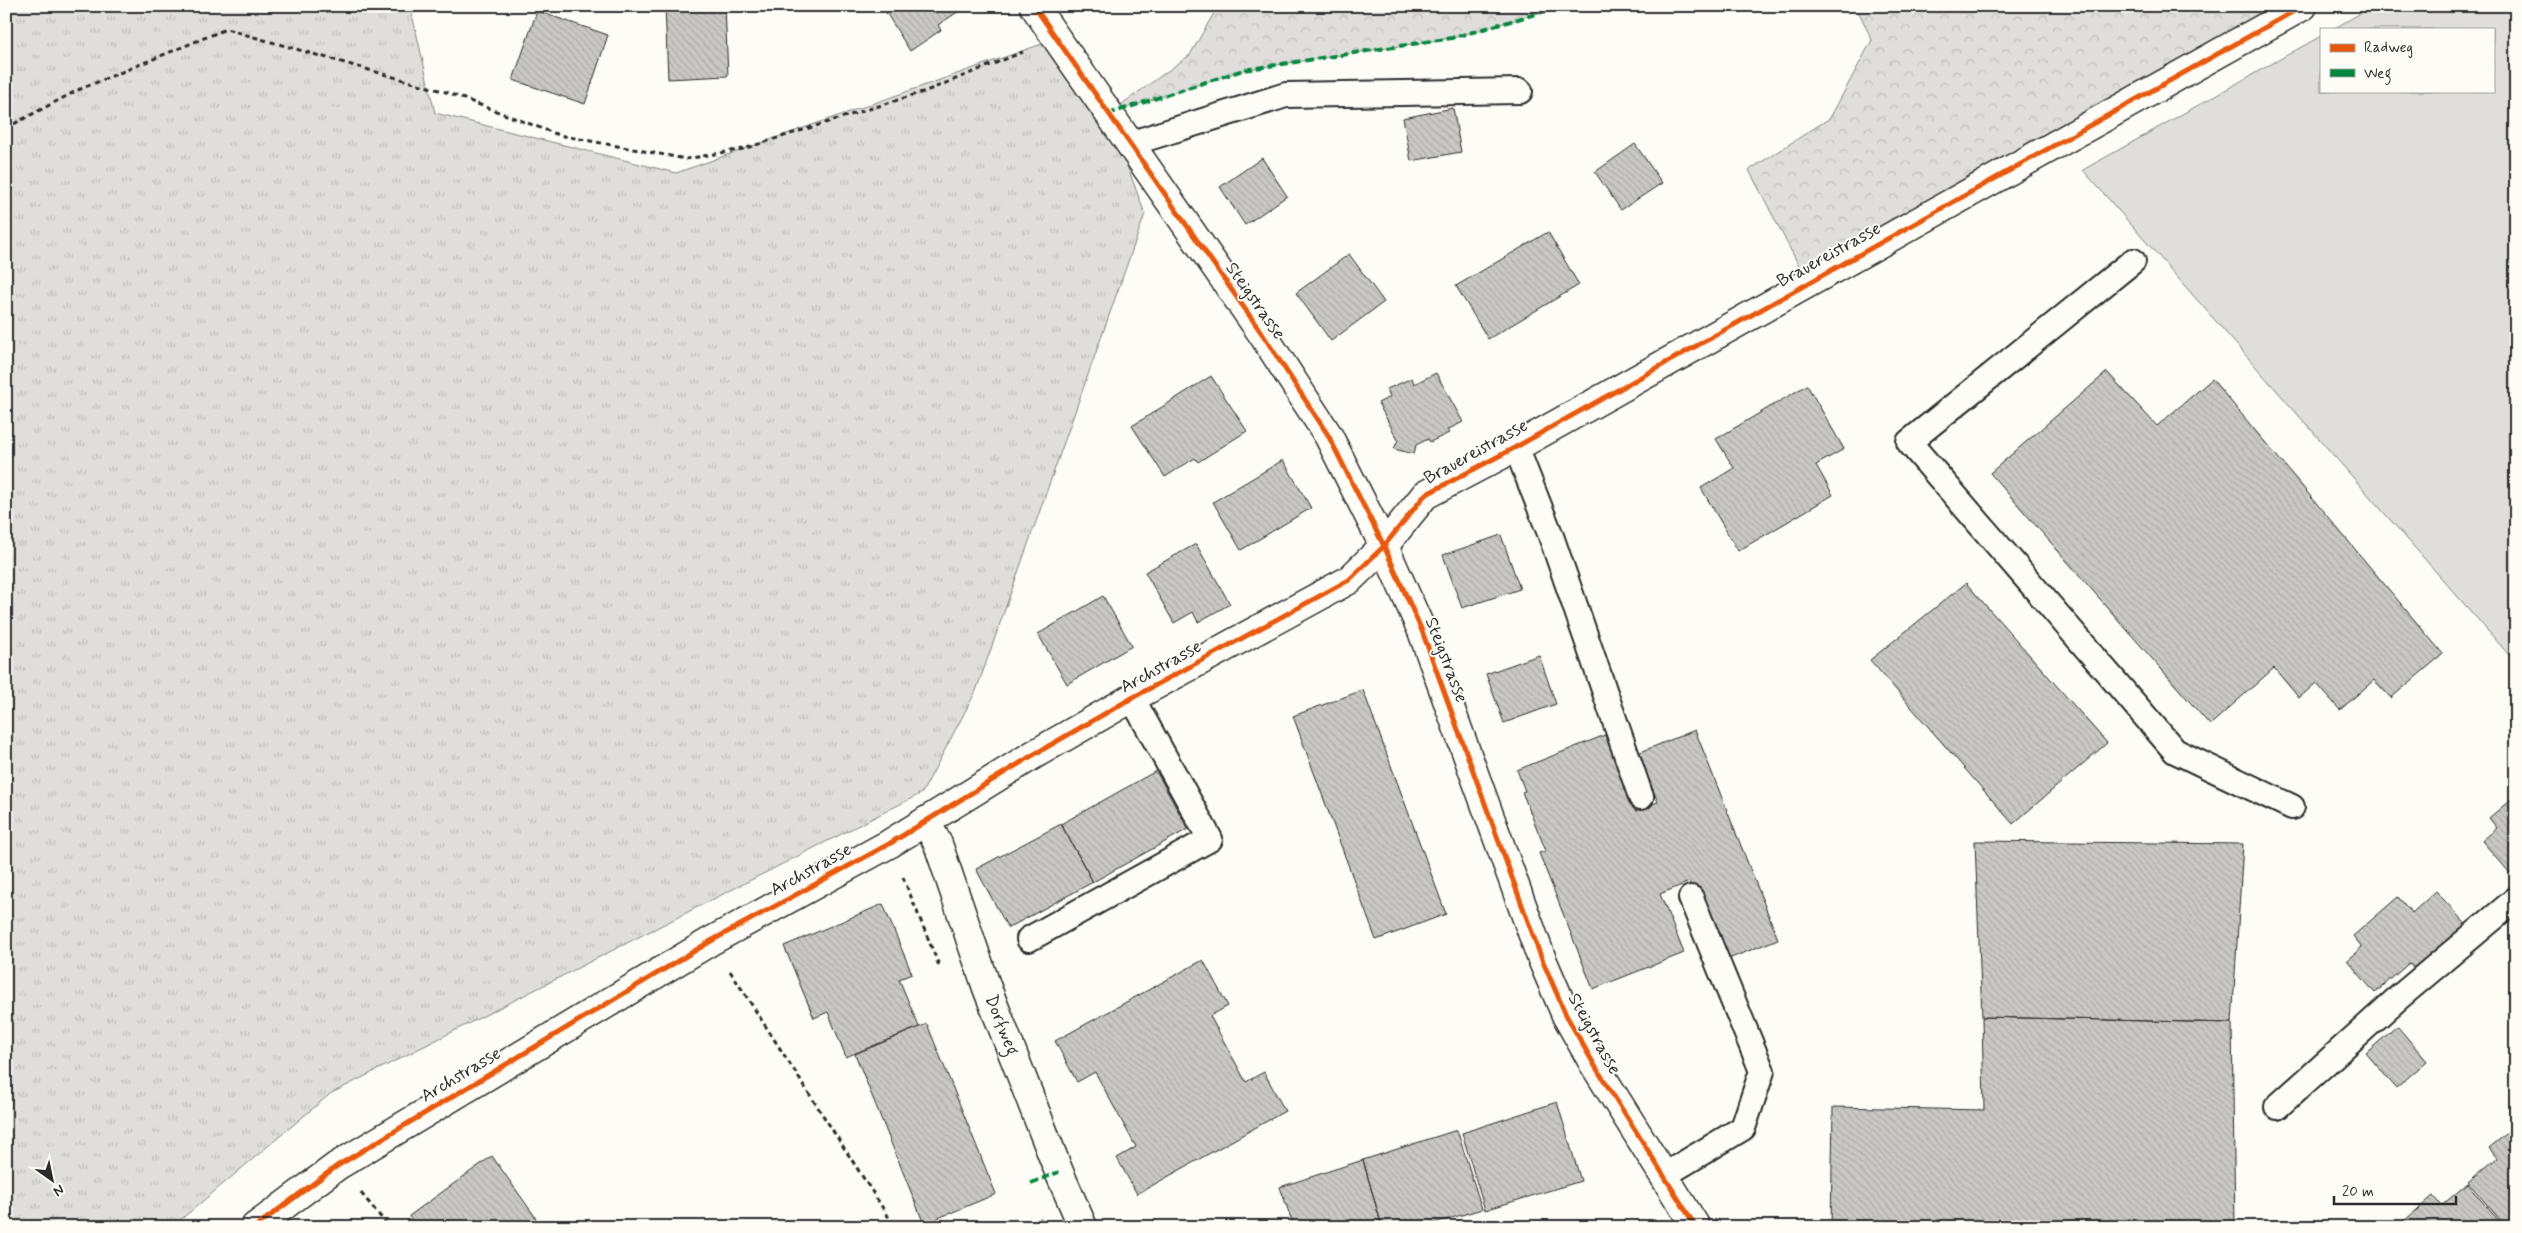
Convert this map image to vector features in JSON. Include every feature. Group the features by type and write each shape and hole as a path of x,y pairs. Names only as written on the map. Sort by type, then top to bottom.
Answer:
{"street":[{"name":"Steigstrasse","path":"1034,6 1263,335 1328,434 1384,546 1422,631 1541,957 1566,1015 1595,1066 1696,1227"},
{"name":"Brauereistrasse","path":"1384,546 1425,495 1516,447 2303,6"},
{"name":"Archstrasse","path":"255,1227 337,1166 711,941 889,844 1132,698 1349,580 1384,546"},
{"name":"Dorfweg","path":"926,821 938,844 1018,1069 1082,1227"}],"lane":[{"path":"1129,144 1286,95 1520,90"},
{"path":"2133,261 1909,442 2175,752 2292,807"},
{"path":"1516,447 1551,536 1642,797"},
{"path":"1029,939 1210,838 1132,698"},
{"path":"1663,1176 1743,1128 1762,1071 1691,898"},
{"path":"2277,1107 2397,999 2516,899"}],"path":[{"path":"6,128 78,90 226,29 446,92 559,135 686,159 743,149 916,94 1056,39"},
{"path":"711,941 895,1227"},
{"path":"337,1166 389,1227"}],"green space":[{"path":"6,6 410,6 435,113 676,173 1056,39 1108,114 1145,214 976,691 922,793 330,1094 172,1227 6,1227"},
{"path":"1218,6 1563,6 1452,38 1243,70 1108,114 1190,55"},
{"path":"1856,6 2303,6 1808,283 1749,170 1830,118 1872,40"},
{"path":"2373,6 2516,6 2516,663 2083,170 2320,37 2320,92 2494,92 2494,28 2335,28"}],"building":[{"path":"665,6 725,6 728,76 668,79"},
{"path":"882,6 957,6 959,11 938,25 941,30 910,51"},
{"path":"537,11 608,35 585,104 513,80"},
{"path":"1453,108 1461,152 1411,161 1403,118"},
{"path":"1635,144 1662,183 1621,210 1595,172"},
{"path":"1262,158 1287,196 1245,225 1220,187"},
{"path":"1548,232 1579,285 1488,339 1456,286"},
{"path":"1349,254 1384,302 1331,341 1296,293"},
{"path":"2107,372 2157,426 2212,379 2443,654 2391,698 2374,680 2340,710 2316,683 2299,698 2274,668 2210,725 1990,473"},
{"path":"1436,373 1463,422 1447,430 1449,433 1430,442 1428,439 1416,445 1414,454 1394,449 1398,440 1378,403 1390,397 1387,389 1412,378 1414,384"},
{"path":"1211,376 1247,431 1198,462 1195,458 1165,477 1132,426"},
{"path":"1807,385 1844,449 1816,465 1833,495 1738,551 1701,488 1734,468 1716,439"},
{"path":"1283,460 1311,508 1241,550 1213,502"},
{"path":"1501,535 1520,589 1462,608 1443,555"},
{"path":"1196,544 1230,604 1198,622 1193,612 1174,623 1145,572"},
{"path":"1966,583 2107,743 2013,824 1870,660"},
{"path":"1103,596 1132,646 1067,684 1038,634"},
{"path":"1539,655 1556,704 1504,723 1486,674"},
{"path":"1363,690 1446,914 1376,940 1293,716"},
{"path":"1695,730 1778,939 1721,962 1689,882 1660,894 1684,953 1593,989 1539,853 1546,851 1522,792 1525,791 1517,770 1605,735 1635,811 1658,802 1638,753"},
{"path":"1156,771 1188,829 1093,882 1061,824"},
{"path":"2516,795 2516,868 2510,873 2482,841 2497,828 2489,818"},
{"path":"1061,824 1093,882 1008,928 976,869"},
{"path":"1975,841 2243,844 2232,1023 1982,1017"},
{"path":"2436,891 2469,928 2418,973 2409,963 2375,993 2347,960 2362,947 2353,936 2398,897 2412,913"},
{"path":"883,904 912,974 899,979 919,1027 846,1057 828,1012 814,1018 784,946"},
{"path":"1203,960 1228,1006 1210,1016 1246,1082 1264,1072 1285,1111 1137,1194 1117,1158 1136,1147 1095,1072 1077,1082 1055,1041"},
{"path":"1982,1017 2232,1023 2235,1227 1831,1227 1833,1107 1984,1110"},
{"path":"927,1024 996,1194 924,1224 855,1054"},
{"path":"2397,1026 2427,1061 2396,1088 2366,1053"},
{"path":"1557,1102 1581,1181 1485,1210 1462,1133"},
{"path":"2516,1126 2516,1222 2510,1227 2506,1227 2468,1182 2497,1158 2489,1148"},
{"path":"1457,1130 1482,1209 1421,1227 1382,1227 1363,1160"},
{"path":"492,1156 536,1218 526,1225 527,1227 417,1227 409,1216"},
{"path":"1363,1160 1382,1227 1294,1227 1280,1187"},
{"path":"2467,1184 2504,1227 2397,1227 2433,1196 2441,1206"}],"marked path":[{"path":"1108,114 1243,70 1452,38 1563,6"},
{"path":"1031,1183 1059,1172"}],"cycle path":[{"path":"1034,6 1263,335 1328,435 1384,546 1422,631 1541,957 1566,1015 1595,1066 1696,1227"},
{"path":"255,1227 337,1166 711,941 889,844 1033,755 1132,698 1349,580 1384,546 1425,495 1516,447 2303,6"}]}
